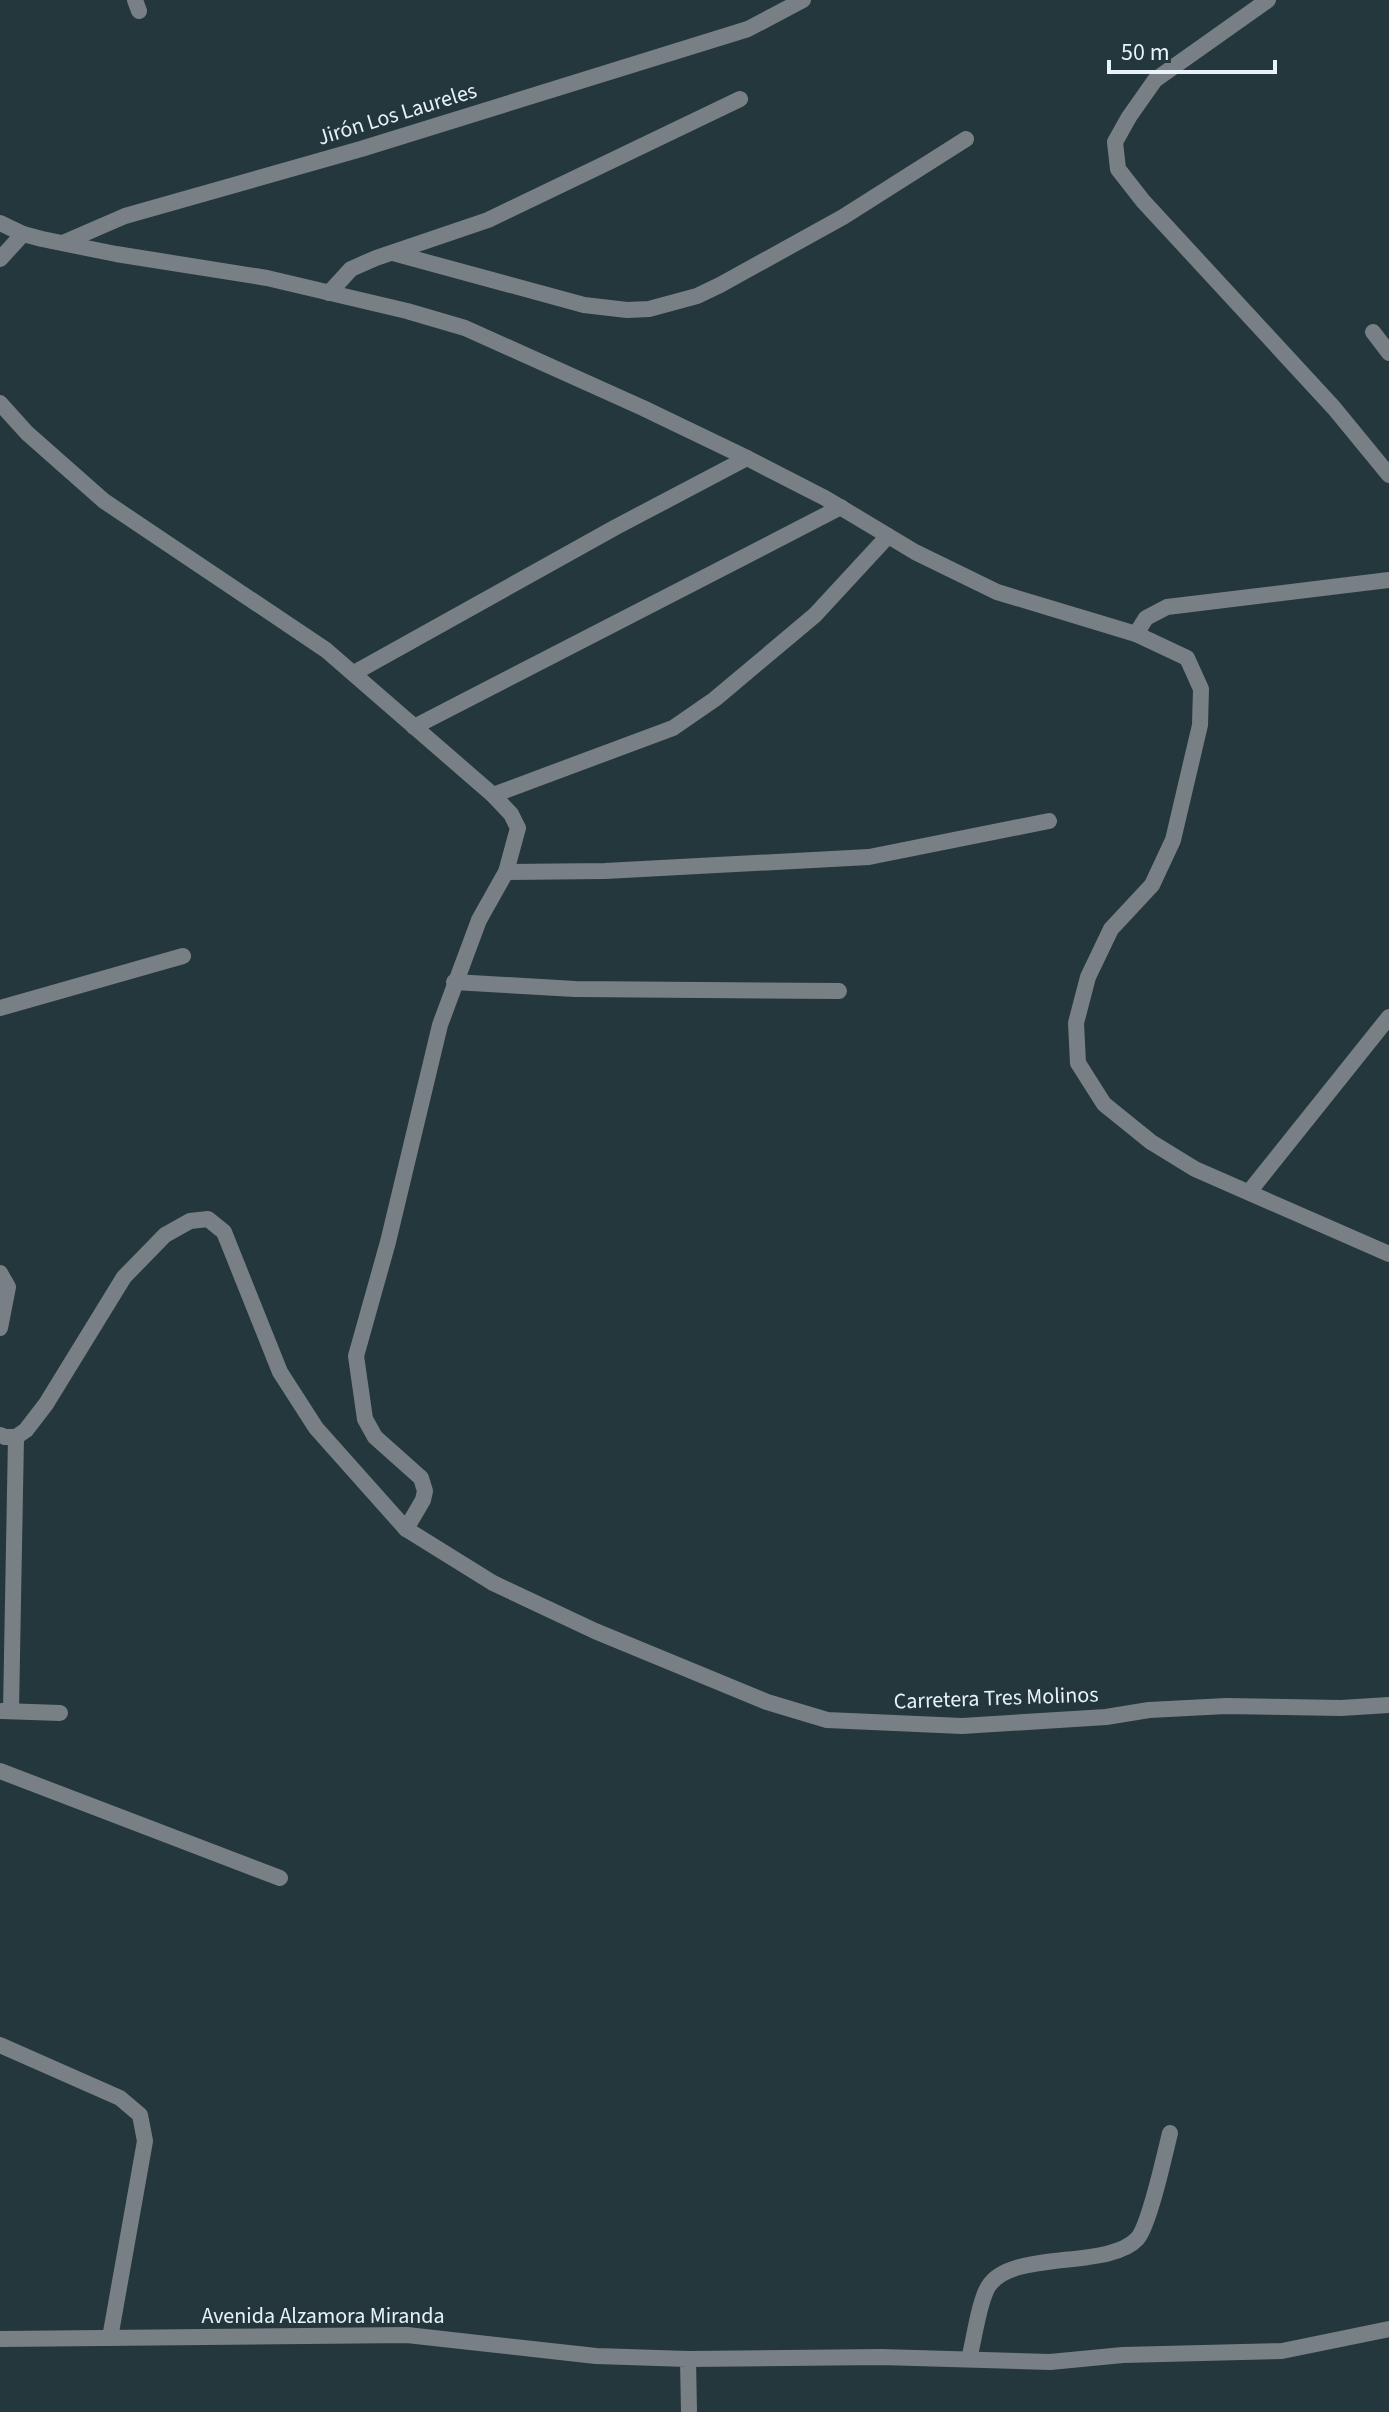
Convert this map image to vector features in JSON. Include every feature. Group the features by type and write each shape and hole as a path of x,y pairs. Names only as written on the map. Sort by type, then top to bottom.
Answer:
{"street":[{"name":"Jirón Los Laureles","path":"65,242 125,216 361,149 748,29 803,0"},
{"path":"1268,0 1155,80 1115,142 1118,169 1143,201 1334,408 1389,475"},
{"path":"329,293 351,269 488,220 740,99"},
{"path":"393,253 584,305 649,309 697,296 720,285 843,217 966,139"},
{"path":"0,223 23,234 116,254 267,278 465,328 747,458 841,507 915,552 997,592 1136,634 1187,658 1201,689 1200,725 1173,840 1152,885 1111,929 1088,977 1076,1023 1078,1063 1104,1104 1151,1142 1195,1169 1389,1254"},
{"path":"0,259 23,234"},
{"path":"1373,332 1389,353"},
{"path":"0,403 27,433 104,501 326,650 493,795 511,814 518,828 506,872 479,920 440,1025 388,1242 356,1356 365,1419 375,1437 421,1478 425,1491 406,1529"},
{"path":"354,673 747,458"},
{"path":"414,727 841,507"},
{"path":"493,795 673,728 715,699 815,615 888,536"},
{"path":"1136,634 1146,618 1167,607 1389,580"},
{"path":"506,872 605,871 869,857 1049,821"},
{"path":"0,1008 183,956"},
{"path":"454,982 575,989 839,991"},
{"path":"1249,1192 1389,1017"},
{"name":"Carretera Tres Molinos","path":"8,1436 26,1430 46,1404 124,1277 165,1235 190,1221 208,1219 224,1232 287,1384 316,1428 406,1529 493,1583 595,1631 767,1702 827,1720 962,1726 1226,1706 1341,1708 1389,1705"},
{"path":"0,1273 8,1287 0,1328"},
{"path":"8,1436 6,1711 60,1713"},
{"path":"0,1771 280,1878"},
{"path":"0,2045 120,2098 140,2115 145,2141 110,2338"},
{"path":"969,2359 987,2288 998,2275 1020,2267 1123,2250 1139,2238 1157,2186 1170,2133"},
{"name":"Avenida Alzamora Miranda","path":"2,2342 407,2335 596,2356 688,2359 792,2356 1050,2362 1123,2355 1282,2351 1389,2329"},
{"path":"688,2359 689,2412"}]}
